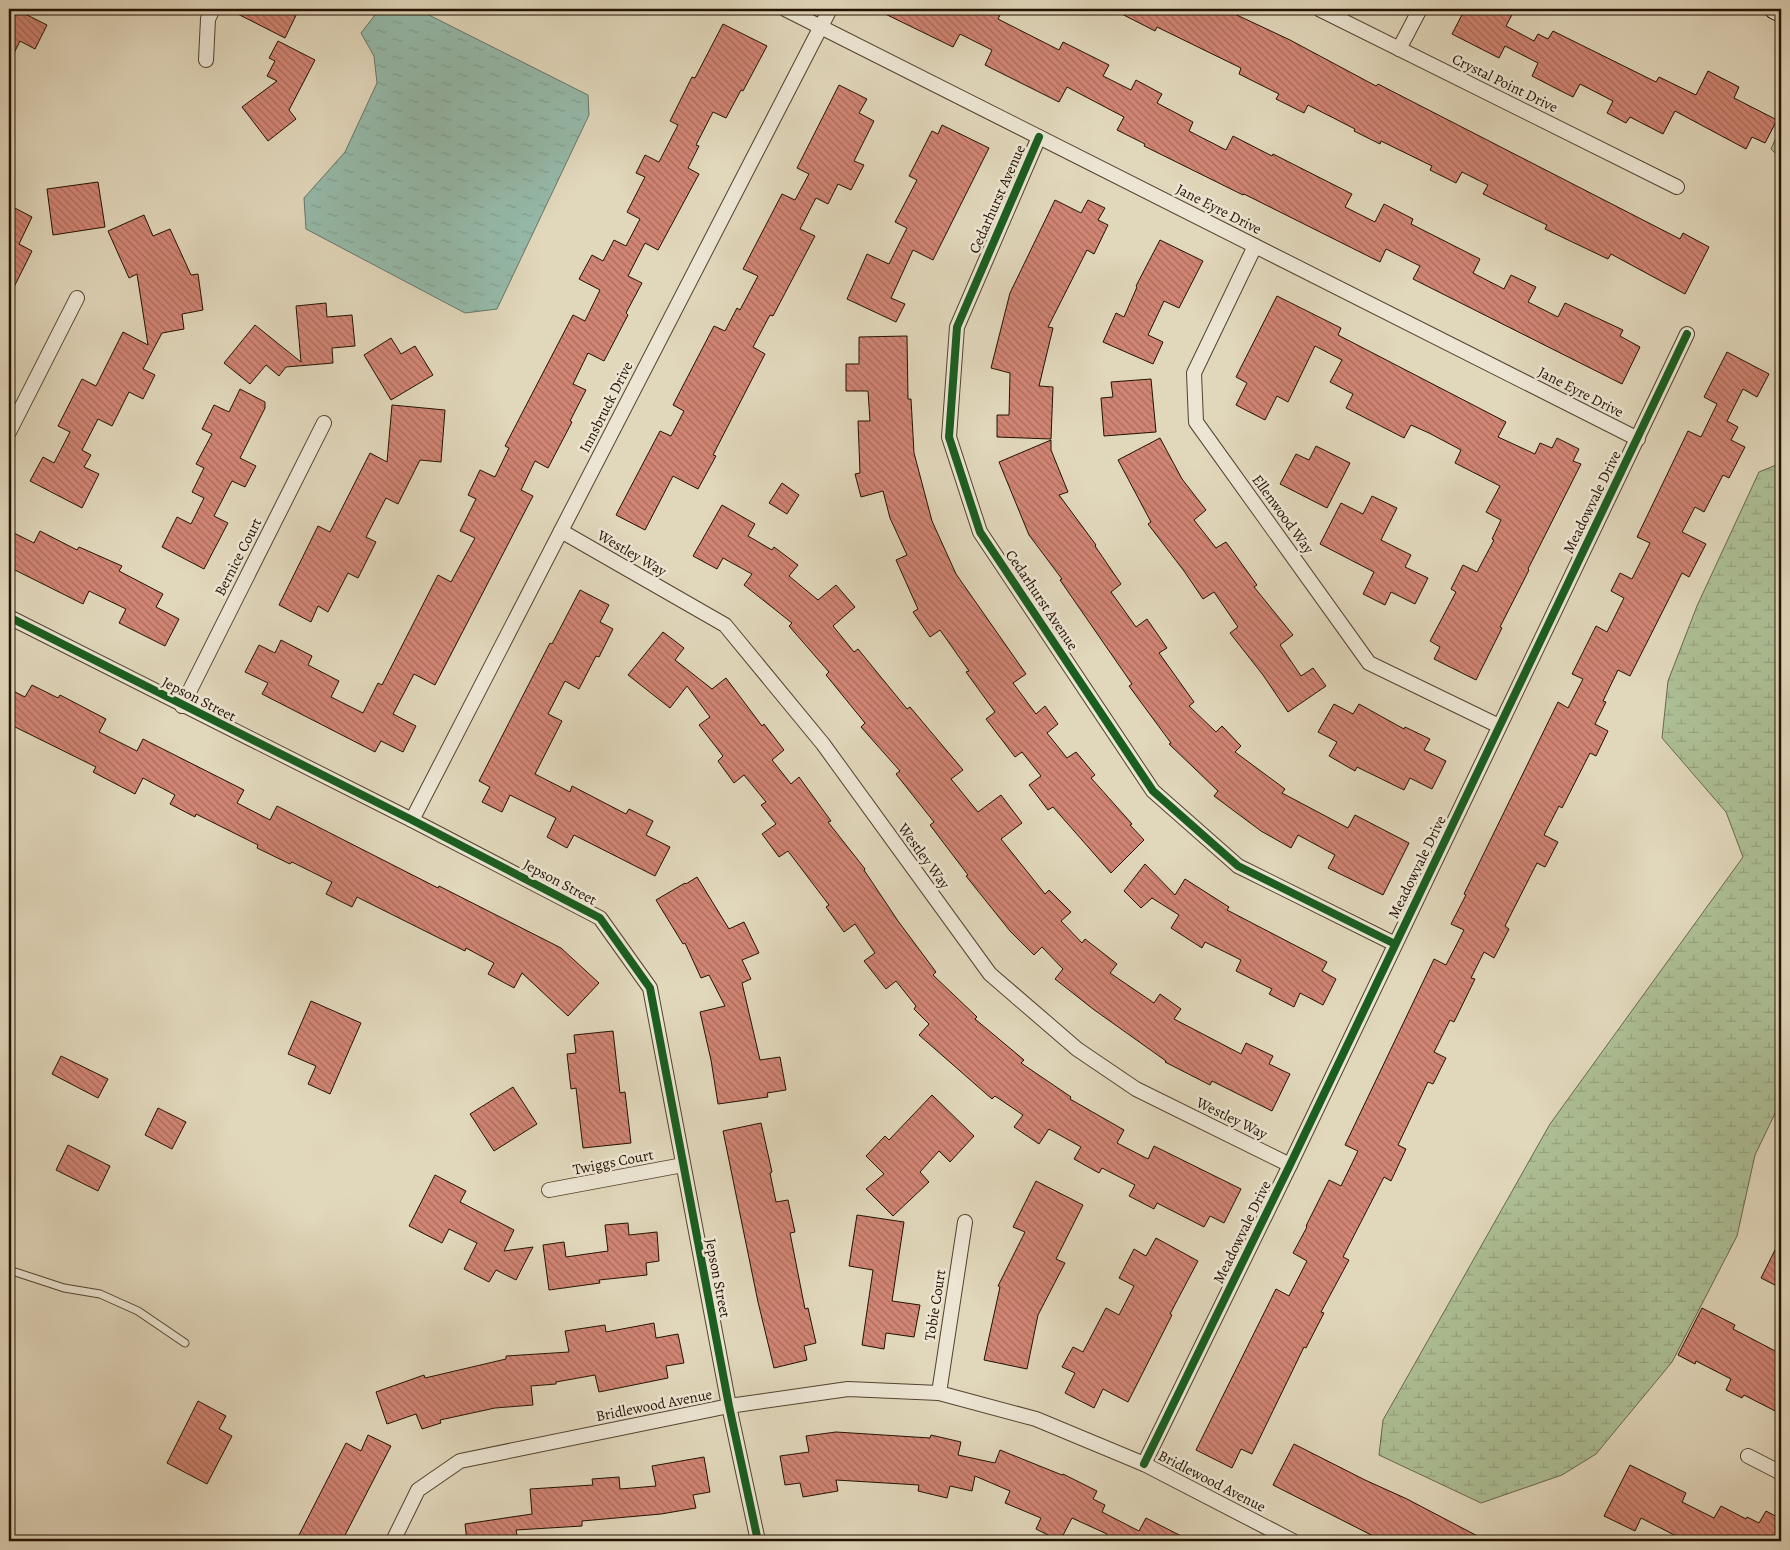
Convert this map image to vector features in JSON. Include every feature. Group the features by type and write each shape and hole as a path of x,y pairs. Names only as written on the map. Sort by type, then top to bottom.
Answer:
{"street":[{"path":"206,60 208,19 213,9"},
{"name":"Jane Eyre Drive","path":"786,9 1638,439"},
{"name":"Innsbruck Drive","path":"412,820 830,9"},
{"name":"Crystal Point Drive","path":"1319,9 1676,186"},
{"path":"1399,49 1420,9"},
{"path":"1775,9 1781,12"},
{"name":"Cedarhurst Avenue","path":"1040,137 957,326 949,437 980,532 1153,792 1238,866 1395,944"},
{"name":"Ellenwood Way","path":"1255,246 1194,373 1196,422 1369,663 1499,726"},
{"path":"9,432 77,298"},
{"name":"Meadowvale Drive","path":"1144,1464 1290,1165 1687,334"},
{"name":"Bernice Court","path":"182,706 324,423"},
{"name":"Westley Way","path":"561,531 725,625 823,744 990,974 1077,1049 1136,1089 1290,1165"},
{"name":"Jepson Street","path":"9,617 182,706 412,820 600,918 650,988 729,1406 758,1541"},
{"name":"Twiggs Court","path":"549,1190 683,1165"},
{"name":"Tobie Court","path":"938,1393 964,1222"},
{"name":"Bridlewood Avenue","path":"393,1541 418,1490 460,1461 729,1406 848,1389 938,1393 1036,1419 1144,1464 1293,1541"},
{"path":"1748,1456 1781,1473"}],"lane":[{"path":"9,1270 64,1288 100,1294 138,1311 185,1343"}],"green space":[{"path":"1781,126 1781,159 1771,149"},
{"path":"1781,463 1781,1101 1755,1155 1737,1236 1672,1362 1596,1454 1562,1475 1481,1503 1379,1455 1383,1420 1550,1124 1743,857 1726,812 1662,738 1668,681 1697,606 1759,472"}],"water":[{"path":"387,9 417,9 588,95 589,115 497,309 465,313 306,229 304,198 345,152 377,83 374,56 361,33 375,15"}],"building":[{"path":"9,9 15,9 47,25 35,49 20,41 9,63"},
{"path":"228,9 299,9 285,38"},
{"path":"875,9 988,9 1000,15 998,19 1059,50 1063,42 1109,65 1103,76 1131,90 1136,80 1162,94 1157,103 1193,122 1189,131 1226,150 1233,136 1272,156 1273,154 1352,194 1345,207 1375,222 1384,204 1413,219 1411,224 1480,259 1473,273 1504,289 1511,275 1536,287 1528,302 1558,317 1565,303 1623,330 1620,336 1640,347 1622,384 1413,279 1420,266 1386,249 1380,262 1144,146 1145,144 1117,130 1124,117 1067,87 1059,102 985,65 992,50 960,34 953,47"},
{"path":"1112,9 1224,9 1290,40 1376,86 1378,84 1680,239 1683,233 1709,247 1685,294 1611,254 1608,259 1545,229 1547,225 1483,194 1488,185 1462,172 1456,183 1430,170 1432,166 1381,141 1380,144 1308,105 1304,113 1276,99 1279,94 1239,74 1241,68 1157,27 1155,31"},
{"path":"1465,9 1515,9 1506,26 1534,41 1538,34 1548,39 1553,31 1656,82 1659,77 1696,95 1708,71 1739,87 1734,98 1777,120 1765,143 1752,137 1746,149 1675,111 1663,134 1630,117 1626,123 1607,113 1613,101 1580,84 1573,97 1532,76 1538,63 1505,46 1499,58 1452,34"},
{"path":"723,24 767,46 726,118 713,112 696,145 699,146 688,168 699,174 658,250 645,243 628,276 642,283 604,361 588,353 573,384 586,390 570,421 572,422 548,468 535,461 521,490 533,496 435,685 414,674 393,714 416,726 403,752 381,741 375,752 262,694 268,683 245,672 259,645 275,653 281,640 312,656 308,665 339,681 331,697 363,713 378,683 382,685 438,575 451,582 475,538 460,531 476,499 468,495 480,470 495,477 509,448 505,446 573,315 585,321 600,290 579,279 592,255 603,261 614,240 626,246 640,219 627,212 645,177 636,173 645,155 659,162 678,125 670,121 692,77 695,78"},
{"path":"278,41 315,60 289,110 296,119 268,141 242,107 277,81 267,76 275,61 269,58"},
{"path":"839,85 867,99 859,113 874,121 854,161 864,165 851,190 838,184 828,204 816,198 800,229 815,236 773,316 770,315 753,347 765,354 713,455 716,456 698,489 673,476 645,530 616,515 660,431 671,436 684,411 673,405 714,326 725,331 737,308 740,310 758,276 743,269 782,194 795,200 809,174 797,168"},
{"path":"942,125 989,148 933,260 913,250 891,298 905,304 896,322 847,299 867,254 889,264 907,228 895,222 917,180 909,176 932,131 938,134"},
{"path":"98,182 105,227 53,235 47,189"},
{"path":"1055,200 1081,213 1088,200 1105,208 1098,220 1108,225 1094,254 1087,250 1048,327 1053,328 1039,386 1053,387 1051,439 997,437 997,415 1009,415 1010,373 991,368 1010,293"},
{"path":"9,205 32,217 19,244 32,251 9,297"},
{"path":"144,215 153,236 170,229 191,275 198,274 203,310 182,314 184,329 162,333 143,369 155,375 143,399 129,392 112,426 98,419 82,450 91,455 84,467 99,474 82,508 30,481 43,457 54,463 70,432 58,426 82,379 96,386 123,332 148,345 137,274 129,278 108,231"},
{"path":"1160,240 1203,261 1179,308 1164,301 1148,335 1163,342 1153,364 1103,342 1116,313 1124,317 1136,286"},
{"path":"1277,296 1341,328 1338,335 1506,422 1498,437 1535,454 1540,443 1552,448 1557,438 1579,449 1573,461 1581,464 1528,569 1476,680 1434,659 1440,647 1430,641 1456,592 1451,589 1463,565 1477,572 1494,540 1492,539 1501,520 1486,512 1500,486 1455,463 1461,450 1429,433 1411,425 1404,438 1346,408 1353,394 1330,382 1342,360 1315,346 1288,402 1277,396 1265,420 1236,405 1247,383 1236,377"},
{"path":"326,303 327,317 352,315 355,346 332,348 333,363 286,367 279,376 266,365 250,384 224,363 255,325 301,362 296,306"},
{"path":"907,336 908,399 911,399 914,453 932,521 956,574 1026,674 1013,683 1036,714 1045,706 1058,724 1047,733 1067,758 1076,752 1095,775 1091,778 1144,840 1111,873 1053,807 1048,810 1029,785 1041,776 1022,752 1015,757 986,719 995,712 966,672 969,671 940,630 930,637 913,612 918,609 896,560 907,555 890,518 883,491 861,497 855,474 860,473 858,421 870,421 868,391 846,391 846,364 859,364 859,337"},
{"path":"391,338 401,354 415,346 433,375 391,400 364,355"},
{"path":"1727,352 1769,374 1757,397 1743,389 1727,421 1738,427 1731,440 1745,447 1729,478 1723,475 1704,512 1695,507 1682,532 1706,544 1689,577 1682,573 1630,676 1618,670 1603,701 1606,702 1595,724 1608,731 1596,756 1590,753 1562,808 1559,806 1544,835 1558,842 1545,867 1537,863 1505,926 1509,929 1494,958 1484,952 1471,978 1475,979 1454,1022 1450,1020 1434,1052 1446,1058 1433,1084 1428,1082 1398,1145 1406,1149 1391,1181 1384,1177 1343,1257 1349,1260 1321,1312 1324,1313 1306,1348 1304,1347 1252,1454 1241,1449 1232,1468 1196,1450 1276,1289 1289,1296 1307,1261 1293,1253 1329,1180 1341,1186 1358,1151 1345,1145 1434,959 1446,965 1464,930 1451,924 1466,895 1464,894 1558,702 1568,708 1583,679 1572,674 1596,626 1607,632 1624,598 1611,591 1620,573 1632,579 1650,543 1637,537 1688,431 1701,437 1717,404 1704,397"},
{"path":"1151,379 1156,432 1104,436 1101,398 1113,397 1111,382"},
{"path":"240,389 265,402 265,408 240,458 256,466 245,487 232,481 214,516 228,523 204,569 162,547 177,517 191,524 204,498 192,492 204,468 196,464 212,434 202,429 214,405 229,412"},
{"path":"392,405 445,410 441,462 420,460 398,504 386,498 366,537 376,542 358,578 348,573 328,612 318,606 311,622 279,605 318,526 330,532 370,453 387,462"},
{"path":"1160,438 1182,479 1206,510 1194,520 1216,548 1226,542 1257,585 1254,587 1293,635 1280,645 1301,676 1313,668 1326,686 1288,712 1263,675 1230,633 1238,627 1214,592 1203,599 1148,524 1151,522 1118,460"},
{"path":"1051,440 1051,450 1068,492 1059,495 1096,545 1121,584 1111,592 1136,627 1147,619 1167,648 1159,653 1194,702 1189,706 1216,732 1222,726 1241,746 1235,752 1285,789 1282,793 1348,828 1355,815 1409,843 1383,895 1328,868 1335,855 1298,835 1291,848 1261,831 1214,796 1218,791 1169,744 1171,743 1129,686 1132,684 1060,580 1062,579 1029,535 999,462"},
{"path":"1316,446 1350,463 1327,508 1280,484 1296,454 1309,460"},
{"path":"782,483 799,495 787,514 769,503"},
{"path":"1372,496 1397,508 1381,540 1411,555 1405,567 1428,578 1415,604 1391,592 1385,605 1363,594 1374,572 1320,544 1341,503 1363,514"},
{"path":"722,505 755,524 748,536 772,550 774,547 798,565 789,576 818,600 836,585 855,607 833,626 854,652 858,649 907,709 910,707 963,770 951,779 978,812 1001,795 1022,823 1001,839 1045,894 1049,890 1071,912 1061,921 1082,943 1085,939 1117,964 1110,973 1154,1003 1160,994 1181,1009 1174,1019 1241,1054 1246,1043 1273,1056 1269,1064 1290,1074 1272,1111 1212,1081 1210,1085 1165,1062 1055,979 1063,969 1042,947 1034,955 1010,931 966,876 968,875 930,825 934,822 896,774 900,771 861,727 865,723 826,675 829,672 789,626 792,623 744,585 752,574 723,558 717,569 693,556"},
{"path":"40,531 77,550 79,547 122,566 119,571 163,594 156,607 179,619 165,646 119,623 126,609 89,591 83,604 9,567 9,542 14,533 34,543"},
{"path":"580,590 609,605 600,622 613,629 599,657 596,656 579,689 565,681 548,714 562,721 535,774 570,792 572,786 626,814 629,809 653,821 646,835 670,847 655,876 574,835 567,848 547,837 556,818 510,795 502,812 482,802 490,787 479,781 550,643 552,644"},
{"path":"663,632 684,648 675,660 712,689 726,678 762,726 764,724 784,750 772,760 791,784 799,777 831,821 828,822 865,869 898,921 936,972 933,975 977,1017 975,1019 1024,1060 1021,1063 1071,1097 1070,1099 1124,1130 1117,1143 1148,1159 1154,1146 1241,1189 1224,1223 1210,1216 1204,1227 1157,1203 1154,1209 1129,1196 1135,1185 1102,1168 1099,1173 1074,1159 1081,1147 1049,1129 1039,1144 1014,1127 1023,1115 995,1096 992,1099 919,1035 929,1024 914,1009 916,1006 896,981 886,989 864,961 875,953 855,924 844,932 826,907 829,905 788,851 779,857 762,834 776,824 761,805 766,802 744,775 734,783 718,761 723,756 699,725 710,717 687,686 670,708 628,675"},
{"path":"32,685 58,698 60,695 106,719 99,732 137,751 143,739 244,790 237,803 270,820 277,806 561,948 599,983 568,1016 522,973 514,988 488,974 494,963 466,948 465,951 357,897 352,907 326,894 332,882 292,862 290,864 257,848 258,845 196,814 195,817 170,804 175,795 143,778 135,794 93,772 96,767 9,724 9,689 25,697"},
{"path":"1334,704 1353,714 1359,704 1404,729 1405,727 1430,739 1424,750 1446,761 1432,789 1410,778 1404,790 1357,767 1355,771 1329,756 1337,742 1318,732"},
{"path":"1145,864 1175,895 1185,879 1229,907 1227,910 1327,962 1322,971 1336,979 1323,1005 1300,993 1294,1007 1269,994 1272,989 1236,971 1241,960 1205,942 1202,948 1171,928 1179,915 1152,898 1141,908 1124,891"},
{"path":"697,877 729,929 744,922 759,953 742,960 751,979 742,983 760,1060 780,1057 786,1090 767,1093 768,1097 718,1104 711,1060 700,1012 725,1006 709,975 701,978 685,943 683,944 656,900"},
{"path":"311,1001 361,1023 330,1094 308,1084 316,1066 288,1054"},
{"path":"613,1031 620,1093 625,1092 631,1143 583,1148 576,1088 571,1089 567,1054 576,1053 574,1035"},
{"path":"61,1056 108,1079 98,1098 52,1074"},
{"path":"513,1087 537,1124 494,1151 470,1114"},
{"path":"932,1095 974,1136 950,1162 939,1151 920,1172 929,1182 893,1216 866,1189 884,1174 866,1156 885,1136 889,1140"},
{"path":"158,1108 186,1122 172,1149 145,1135"},
{"path":"761,1123 772,1172 770,1173 776,1202 788,1200 795,1232 790,1233 805,1309 808,1308 816,1343 804,1346 807,1360 774,1368 758,1302 723,1131"},
{"path":"68,1145 110,1166 98,1191 56,1170"},
{"path":"435,1175 466,1191 460,1202 514,1230 504,1251 533,1247 516,1280 496,1270 489,1282 464,1269 477,1243 449,1229 442,1243 409,1226"},
{"path":"1036,1181 1083,1205 1056,1259 1065,1263 1038,1315 1027,1369 984,1360 1000,1287 998,1286 1025,1232 1013,1227"},
{"path":"857,1215 904,1222 892,1301 920,1305 914,1337 886,1333 884,1349 862,1345 873,1270 849,1266"},
{"path":"628,1223 629,1235 657,1232 659,1261 646,1263 647,1275 599,1280 600,1283 549,1290 543,1245 564,1242 566,1257 608,1251 605,1225"},
{"path":"1156,1238 1198,1261 1170,1314 1172,1315 1128,1402 1103,1389 1094,1408 1065,1393 1075,1373 1062,1367 1073,1347 1083,1352 1106,1308 1119,1315 1134,1286 1119,1278 1134,1249 1146,1256"},
{"path":"1781,1238 1781,1288 1761,1278"},
{"path":"1702,1308 1735,1325 1733,1329 1781,1354 1781,1414 1744,1395 1742,1398 1726,1390 1731,1379 1696,1361 1695,1364 1678,1355"},
{"path":"654,1323 656,1338 678,1334 684,1363 666,1366 668,1378 599,1392 595,1375 556,1382 556,1384 531,1386 533,1405 495,1408 440,1420 441,1423 422,1429 416,1414 387,1424 376,1392 424,1375 425,1378 506,1359 506,1356 569,1352 565,1331 605,1325 606,1332"},
{"path":"198,1401 226,1416 219,1429 232,1436 207,1484 167,1463"},
{"path":"836,1432 930,1438 931,1435 961,1442 958,1455 995,1463 1000,1450 1063,1474 1097,1491 1093,1499 1105,1505 1102,1512 1139,1531 1146,1518 1191,1541 1104,1541 1107,1534 1072,1518 1060,1541 1036,1529 1041,1518 1005,1503 1010,1491 975,1476 972,1491 950,1486 947,1498 918,1491 919,1485 836,1480 838,1491 803,1497 800,1483 785,1485 780,1456 809,1452 806,1436"},
{"path":"368,1435 391,1446 342,1541 296,1541 346,1443 361,1451"},
{"path":"1294,1444 1407,1499 1487,1541 1383,1541 1273,1485"},
{"path":"704,1457 710,1492 693,1495 696,1508 661,1514 582,1521 582,1526 516,1530 518,1541 467,1541 465,1524 532,1514 530,1489 593,1485 592,1479 619,1477 620,1489 656,1486 652,1466"},
{"path":"1630,1465 1686,1493 1682,1502 1714,1518 1721,1506 1746,1519 1747,1517 1759,1523 1766,1511 1781,1519 1781,1527 1774,1541 1686,1541 1641,1518 1635,1531 1604,1516"}],"cycle path":[{"path":"1039,137 957,327 949,437 980,532 1153,791 1238,866 1395,944"},
{"path":"1144,1464 1290,1165 1687,334"},
{"path":"9,617 412,820 600,918 650,988 729,1406 758,1541"}]}
